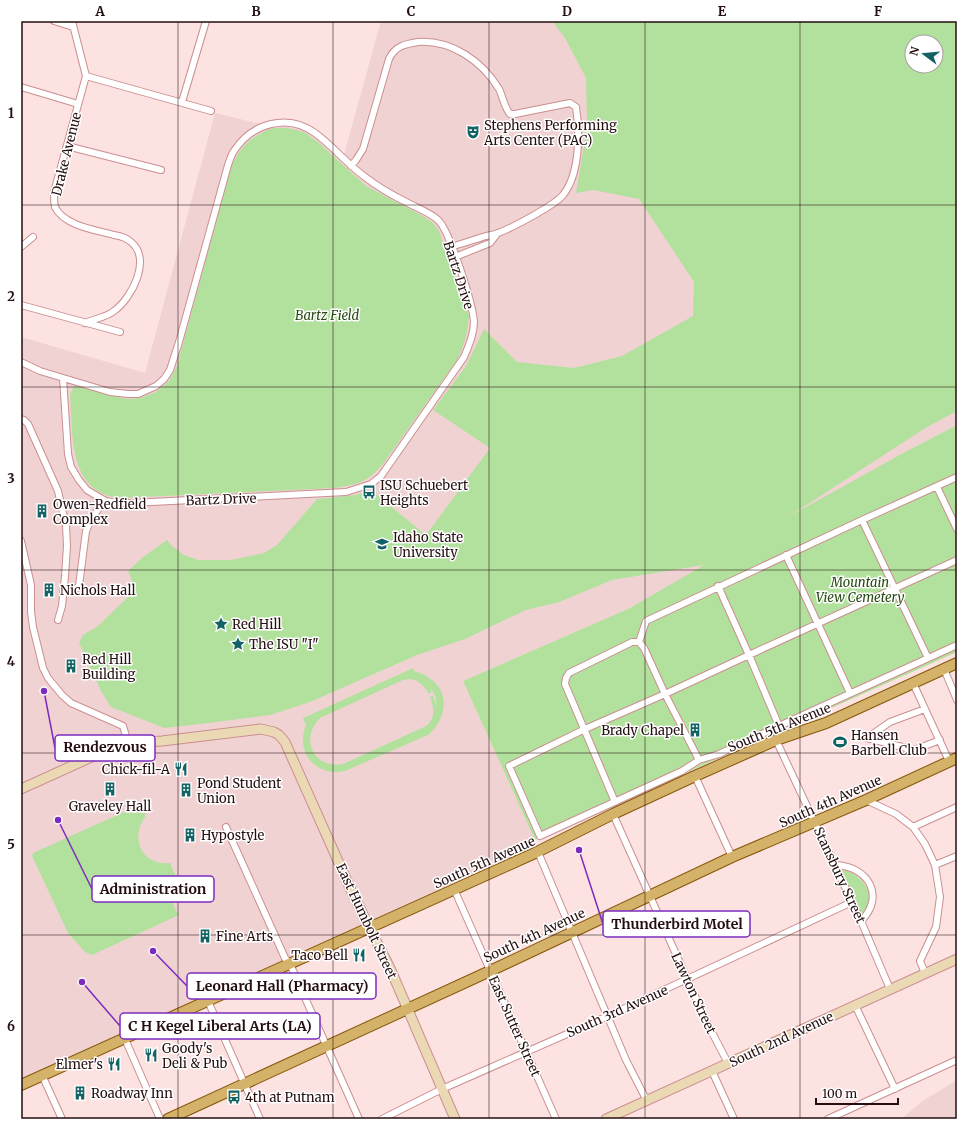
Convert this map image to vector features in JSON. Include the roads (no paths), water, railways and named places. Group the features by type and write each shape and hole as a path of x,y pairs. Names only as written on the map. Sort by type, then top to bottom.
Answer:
{"main road":[{"name":"South 5th Avenue","path":"21,1085 538,852 613,814 695,776 776,740 826,723 957,663"},
{"name":"South 4th Avenue","path":"168,1119 490,971 732,857 866,800 953,759"}],"street":[{"path":"54,21 72,24 86,76 211,111"},
{"path":"182,102 206,21"},
{"path":"351,166 363,148 387,64 392,53 400,46 407,44 422,42 434,43 460,50 472,58 485,69 494,82 501,93 510,114 570,103 576,107 578,136 577,153 571,181 568,189 562,196 555,202 497,234 488,235 451,247"},
{"name":"Drake Avenue","path":"86,76 54,192 55,206 61,216 72,223 131,241 138,249 140,262 139,276 131,292 114,311 86,323"},
{"path":"21,87 78,104"},
{"name":"Bartz Drive","path":"21,362 36,369 63,378 117,393 138,394 156,386 164,379 170,370 179,342 228,164 234,151 244,139 264,125 277,122 301,126 319,136 351,166 376,185 428,213 438,221 444,230 455,257 470,302 474,322 470,344 464,357 381,476 371,484 346,492 314,495 132,503 118,503 104,500 87,490 71,467 68,454 63,378"},
{"path":"67,146 161,170"},
{"path":"455,257 490,243 497,234"},
{"path":"21,247 33,237"},
{"path":"21,305 120,332"},
{"path":"21,419 28,424 58,491 66,526 67,546 64,592 58,620"},
{"path":"639,642 646,621 718,586 957,477"},
{"path":"937,487 957,529"},
{"path":"64,592 70,592 79,586 86,531 104,500"},
{"path":"862,520 928,658"},
{"path":"21,541 31,585 31,612 33,628 43,668 56,688 71,703 123,726 126,736 125,743 21,789"},
{"path":"786,555 850,693"},
{"path":"957,560 665,694 585,729 509,766 540,836 682,771 699,760 719,754 957,645"},
{"path":"718,586 780,726"},
{"path":"615,802 566,684 566,678 569,673 632,642 639,642"},
{"path":"639,642 644,648 665,694 699,760"},
{"path":"944,669 957,700"},
{"path":"913,683 940,740 953,759"},
{"path":"924,708 890,722 867,738 914,750 940,740"},
{"name":"East Humbolt Street","path":"125,743 195,737 253,729 270,730 279,735 285,742 368,928 390,968 455,1119"},
{"name":"Stansbury Street","path":"776,740 861,921 890,989"},
{"path":"695,776 732,857"},
{"path":"866,800 896,814 913,828 925,844 935,865 940,897 936,927 920,961 926,973"},
{"path":"913,828 957,807"},
{"name":"Lawton Street","path":"613,814 707,1023 728,1063"},
{"path":"226,827 285,958 290,964 359,1119"},
{"path":"538,852 626,1060 647,1101"},
{"path":"935,865 957,856"},
{"path":"835,865 852,867 866,878 871,887 872,906 868,914 861,921"},
{"name":"East Sutter Street","path":"454,889 556,1119"},
{"name":"South 3rd Avenue","path":"382,1119 442,1089 608,1016 852,902"},
{"name":"South 2nd Avenue","path":"606,1119 957,959"},
{"path":"208,1001 260,1119"},
{"path":"855,1005 895,1089"},
{"path":"125,1039 160,1119"},
{"path":"828,1119 957,1060"},
{"path":"712,1071 734,1119"},
{"path":"42,1075 62,1119"}],"place":[{"name":"Stephens Performing Arts Center (PAC)","path":"473,132"},
{"name":"ISU Schuebert Heights","path":"369,492"},
{"name":"Owen-Redfield Complex","path":"42,511"},
{"name":"Idaho State University","path":"382,544"},
{"name":"Nichols Hall","path":"49,590"},
{"name":"Red Hill","path":"221,624"},
{"name":"The ISU \"I\"","path":"238,644"},
{"name":"Red Hill Building","path":"71,666"},
{"name":"Rendezvous","path":"44,691"},
{"name":"Brady Chapel","path":"695,730"},
{"name":"Hansen Barbell Club","path":"840,742"},
{"name":"Chick-fil-A","path":"181,769"},
{"name":"Graveley Hall","path":"110,789"},
{"name":"Pond Student Union","path":"186,790"},
{"name":"Administration","path":"58,820"},
{"name":"Hypostyle","path":"190,835"},
{"name":"Thunderbird Motel","path":"579,850"},
{"name":"Fine Arts","path":"205,936"},
{"name":"Leonard Hall (Pharmacy)","path":"153,951"},
{"name":"Taco Bell","path":"359,955"},
{"name":"C H Kegel Liberal Arts (LA)","path":"82,982"},
{"name":"Goody's Deli & Pub","path":"151,1055"},
{"name":"Elmer's","path":"114,1064"},
{"name":"Roadway Inn","path":"80,1093"},
{"name":"4th at Putnam","path":"234,1097"}],"park label":[{"name":"Bartz Field","path":"327,315"},
{"name":"Mountain View Cemetery","path":"860,590"}]}
